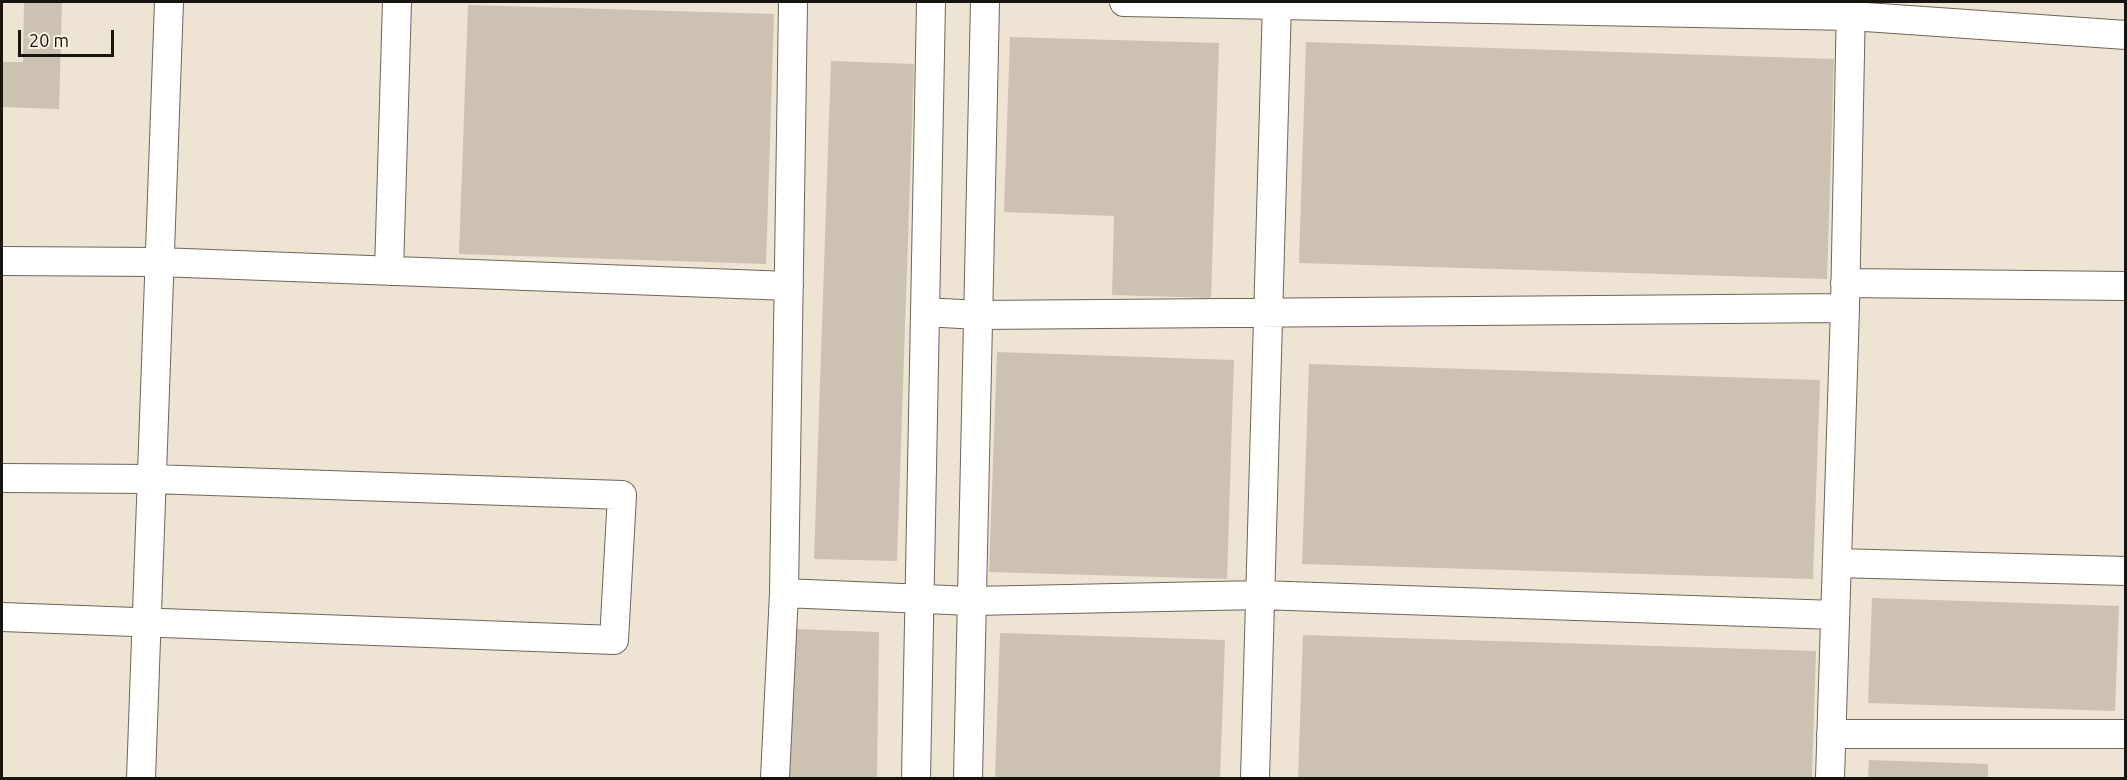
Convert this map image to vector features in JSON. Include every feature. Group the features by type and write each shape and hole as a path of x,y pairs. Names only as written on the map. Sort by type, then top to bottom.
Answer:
{"street":[{"path":"141,778 169,2"},
{"path":"389,270 397,2"},
{"path":"775,778 784,593 793,2"},
{"path":"919,2 947,2"},
{"path":"916,778 931,2"},
{"path":"968,778 985,2"},
{"path":"1124,2 1851,9 2126,35"},
{"path":"1255,778 1277,3"},
{"path":"1830,778 1845,296 1851,9"},
{"path":"2,261 159,262 789,286"},
{"path":"925,312 978,315 1268,313 2126,286"},
{"path":"2,478 152,479 622,495 614,640 2,617"},
{"path":"1837,563 2126,571"},
{"path":"784,593 972,601 1260,595 1835,615"},
{"path":"1832,734 2126,734"}],"building":[{"path":"24,2 62,2 59,109 2,107 2,62 23,62"},
{"path":"468,5 774,14 766,264 459,254"},
{"path":"1010,37 1219,43 1211,298 1112,295 1114,216 1004,212"},
{"path":"1306,42 1834,59 1827,279 1299,263"},
{"path":"831,61 914,64 897,561 814,559"},
{"path":"997,352 1234,360 1227,579 989,572"},
{"path":"1309,364 1820,380 1813,579 1302,564"},
{"path":"1872,598 2119,606 2115,711 1868,703"},
{"path":"795,629 879,632 877,778 788,778"},
{"path":"1000,633 1225,640 1220,778 995,778"},
{"path":"1303,635 1816,651 1812,778 1298,778"},
{"path":"1869,760 1988,764 1988,778 1868,778"}]}
